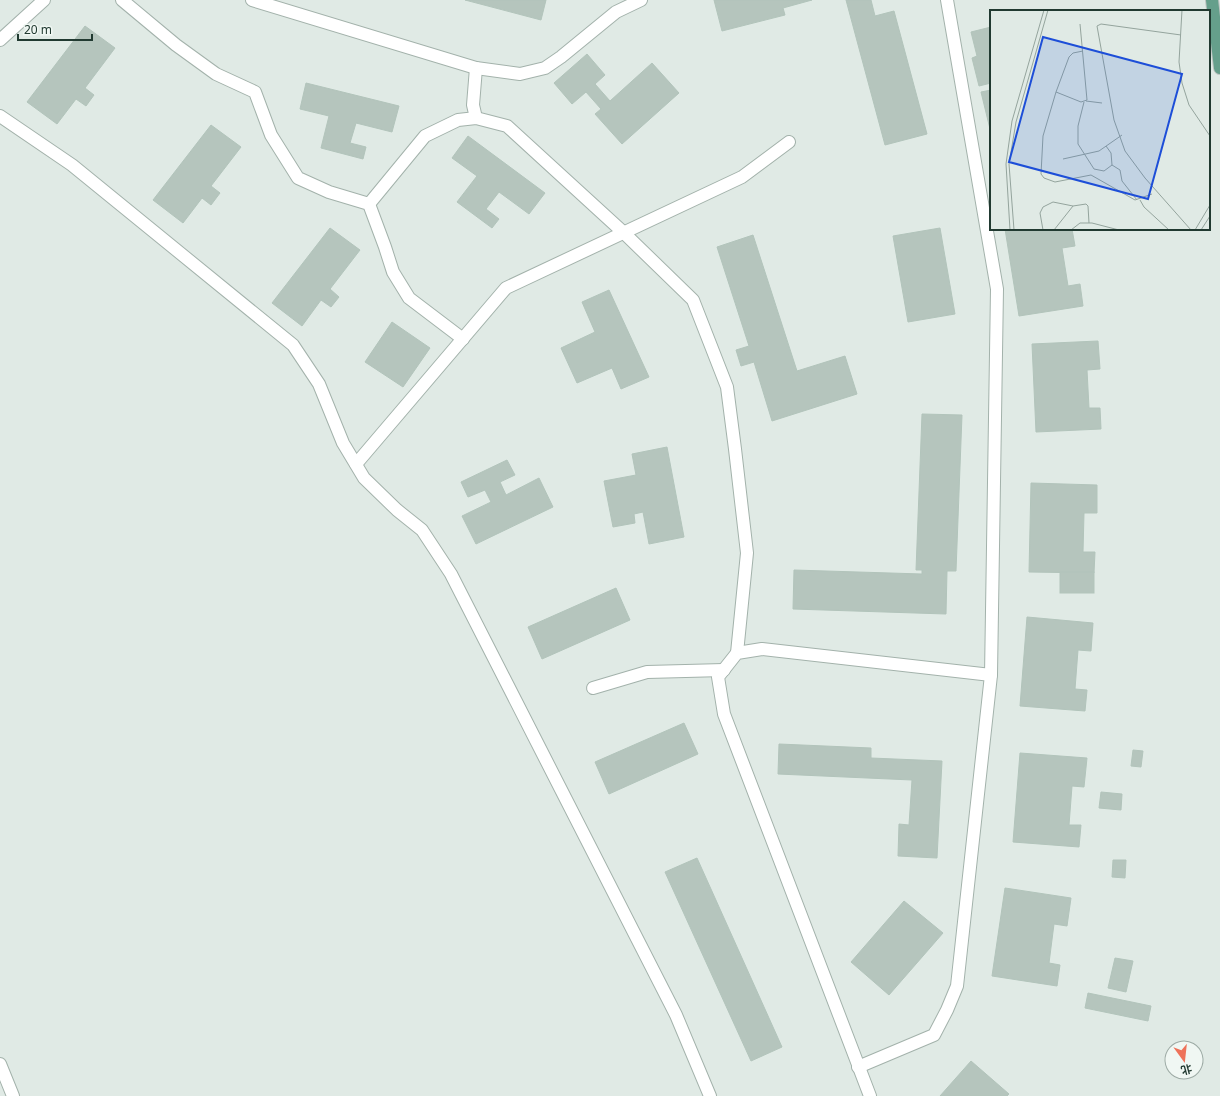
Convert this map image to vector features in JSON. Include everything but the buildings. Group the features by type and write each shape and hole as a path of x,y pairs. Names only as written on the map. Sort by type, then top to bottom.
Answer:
{"main road":[{"path":"1212,0 1220,68"}],"street":[{"path":"0,40 44,0"},
{"path":"122,0 176,45 216,74 256,92 271,135 298,178 328,192 369,204"},
{"path":"252,0 476,68 520,74 545,68 561,57 616,12 641,0"},
{"path":"858,1067 934,1035 957,986 991,675 997,289 947,0"},
{"path":"476,68 473,105 476,118"},
{"path":"0,116 72,165 293,345 319,384 343,444 364,478 397,510 422,530 451,574 676,1015 710,1096"},
{"path":"369,204 425,136 458,120 476,118 507,126 624,233 693,300 727,387 747,553 737,653 718,677 724,714 870,1096"},
{"path":"356,464 506,288 742,177 789,142"},
{"path":"369,204 393,272 409,298 463,339"},
{"path":"737,653 762,649 991,675"},
{"path":"594,688 647,672 724,670"},
{"path":"0,1064 13,1096"}]}
